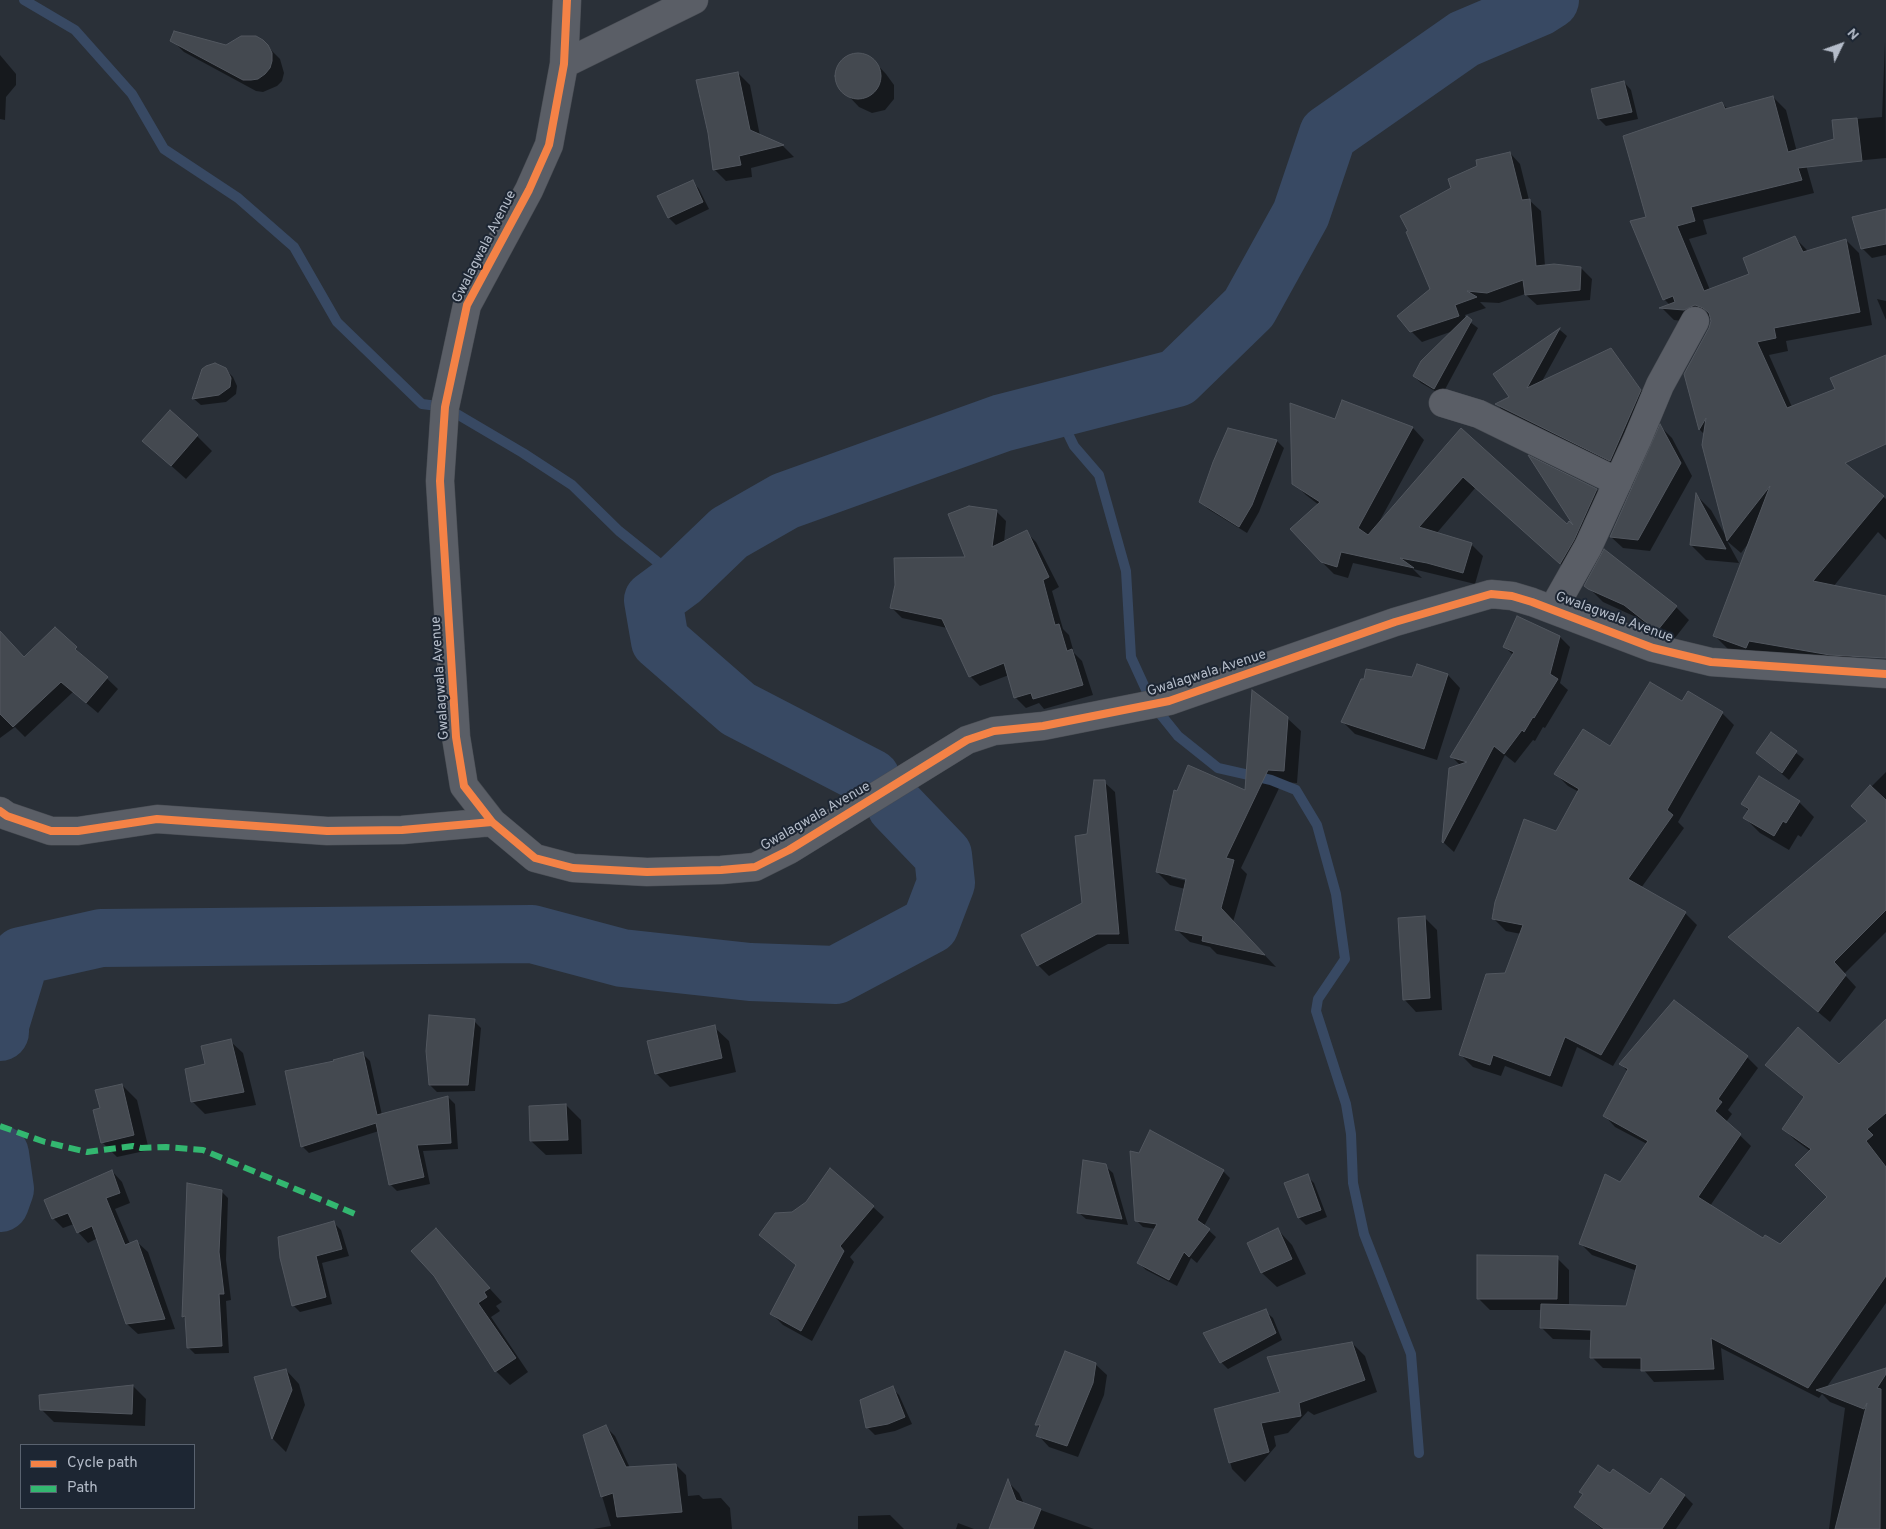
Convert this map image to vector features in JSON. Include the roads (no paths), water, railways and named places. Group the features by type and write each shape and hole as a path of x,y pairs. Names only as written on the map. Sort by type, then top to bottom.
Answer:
{"street":[{"name":"Gwalagwala Avenue","path":"567,0 564,64 549,146 529,190 467,306 446,407 440,481 456,737 464,786 492,822 535,858 573,868 648,872 755,867 789,850 968,740 994,731 1043,726 1169,701 1395,622 1491,594 1512,596 1553,609 1653,648 1711,662 1886,674"},
{"path":"564,64 694,0"},
{"path":"1553,609 1588,547 1660,385 1695,321"},
{"path":"1443,403 1479,414 1618,482"},
{"path":"0,811 7,816 51,831 78,831 157,819 326,830 402,830 492,822"}],"waterway":[{"path":"24,0 75,30 132,94 164,149 238,198 294,247 337,322 422,404 445,407 523,453 572,485 619,531 680,580"},
{"path":"871,778 738,709 660,641 653,600 680,580 729,533 785,501 1002,423 1177,378 1249,308 1301,214 1328,134 1464,39 1539,7 1550,0"},
{"path":"1056,409 1074,446 1099,475 1126,571 1131,657 1153,705 1178,736 1218,768 1271,780 1296,790 1317,825 1336,894 1345,959 1318,999 1316,1011 1346,1104 1351,1134 1353,1183 1364,1234 1411,1354 1419,1453"},
{"path":"0,1032 0,1025 21,956 101,938 532,934 622,958 750,972 836,975 930,925 946,883 943,855 896,806"},
{"path":"0,1154 5,1189 0,1203"}]}
